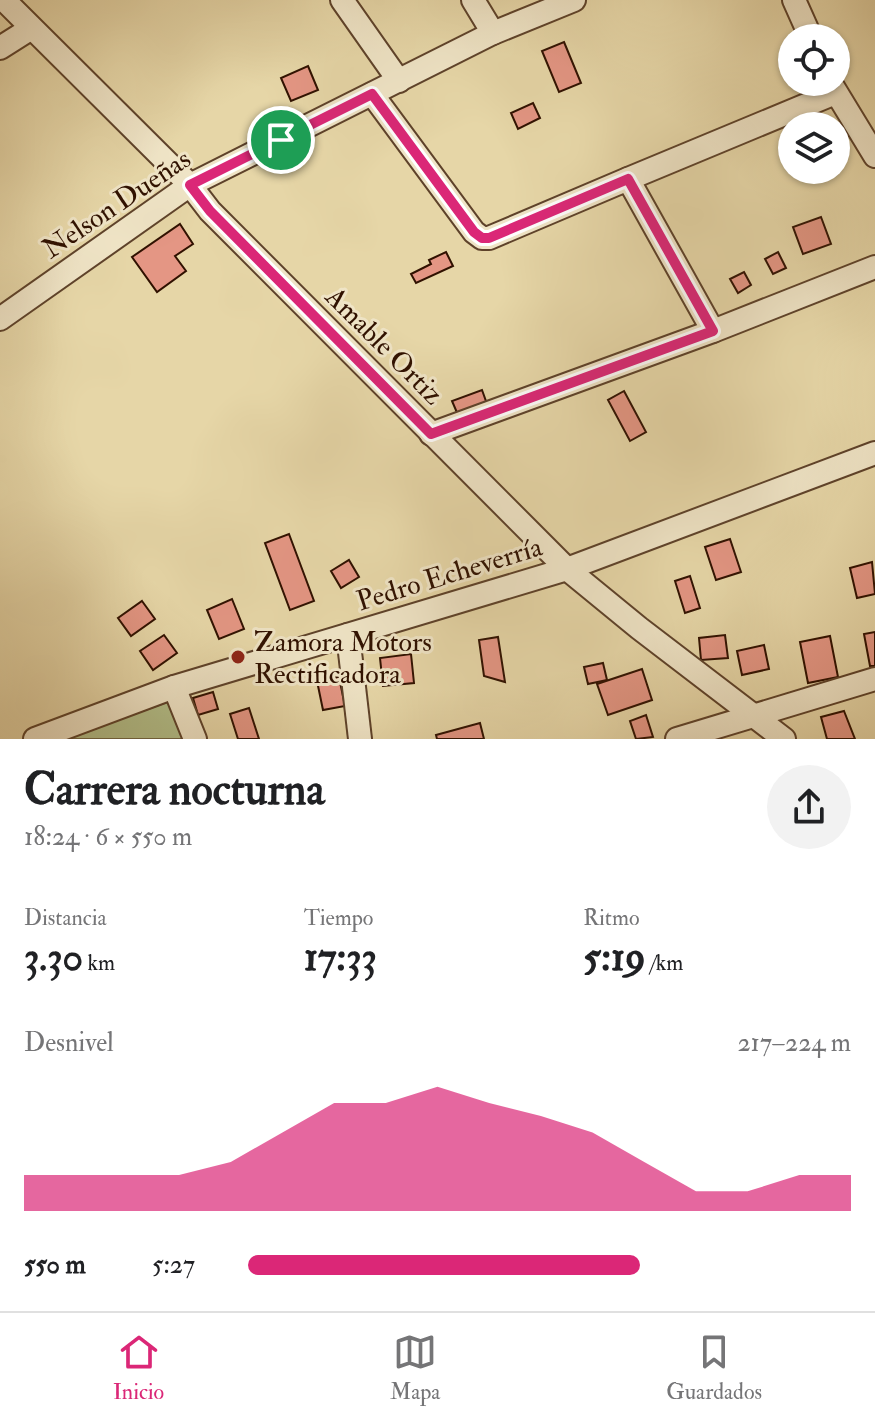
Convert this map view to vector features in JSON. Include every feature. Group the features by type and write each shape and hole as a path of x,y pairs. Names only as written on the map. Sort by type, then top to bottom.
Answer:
{"street":[{"name":"Amable Ortiz","path":"4,0 567,569 746,724 784,739"},
{"path":"342,0 399,81"},
{"path":"473,0 493,33"},
{"name":"Nelson Dueñas","path":"0,319 190,185 493,33 574,0"},
{"path":"794,0 805,24"},
{"path":"0,48 30,29"},
{"path":"372,94 474,232 482,238 489,238 628,179 813,96"},
{"path":"838,96 875,156"},
{"path":"628,179 713,331"},
{"path":"431,434 713,331 875,267"},
{"name":"Pedro Echeverría","path":"35,739 174,687 567,569 875,453"},
{"path":"348,635 360,739"},
{"path":"677,739 746,724 875,679"},
{"path":"174,687 195,739"}],"green space":[{"path":"170,701 184,739 65,739"}],"building":[{"path":"564,42 581,83 559,92 542,51"},
{"path":"308,66 318,90 291,101 281,78"},
{"path":"533,103 540,118 518,129 511,113"},
{"path":"821,217 831,244 803,254 793,227"},
{"path":"180,224 193,244 175,256 186,271 157,292 132,257"},
{"path":"446,252 453,266 416,283 411,274"},
{"path":"778,252 786,268 773,274 765,259"},
{"path":"744,272 751,285 738,293 730,279"},
{"path":"482,390 487,404 458,415 452,401"},
{"path":"624,391 646,432 630,441 608,400"},
{"path":"289,534 314,601 290,610 265,543"},
{"path":"730,539 741,572 716,580 705,547"},
{"path":"349,560 359,577 341,588 331,571"},
{"path":"872,562 875,594 857,598 850,568"},
{"path":"690,576 700,608 685,613 675,581"},
{"path":"232,599 244,629 219,639 207,610"},
{"path":"142,601 155,619 131,636 118,618"},
{"path":"875,632 875,666 870,666 864,634"},
{"path":"164,635 177,653 153,670 140,651"},
{"path":"725,635 728,658 701,660 699,638"},
{"path":"830,636 838,677 808,683 800,642"},
{"path":"498,637 505,682 484,676 479,640"},
{"path":"764,645 769,669 742,675 737,651"},
{"path":"411,654 414,683 383,686 380,658"},
{"path":"603,663 607,680 588,684 584,667"},
{"path":"642,669 652,700 608,715 597,684"},
{"path":"339,677 345,706 323,710 317,681"},
{"path":"213,692 218,709 198,715 193,698"},
{"path":"249,708 259,739 238,739 230,714"},
{"path":"844,711 855,739 827,739 821,717"},
{"path":"646,715 653,737 636,739 630,721"},
{"path":"480,723 484,739 437,739 436,735"}],"place":[{"name":"Zamora Motors Rectificadora","path":"238,657"}],"route":[{"path":"372,94 474,232 482,238 489,238 628,179 713,331 431,434 210,211 190,185 281,140 372,94"}]}
